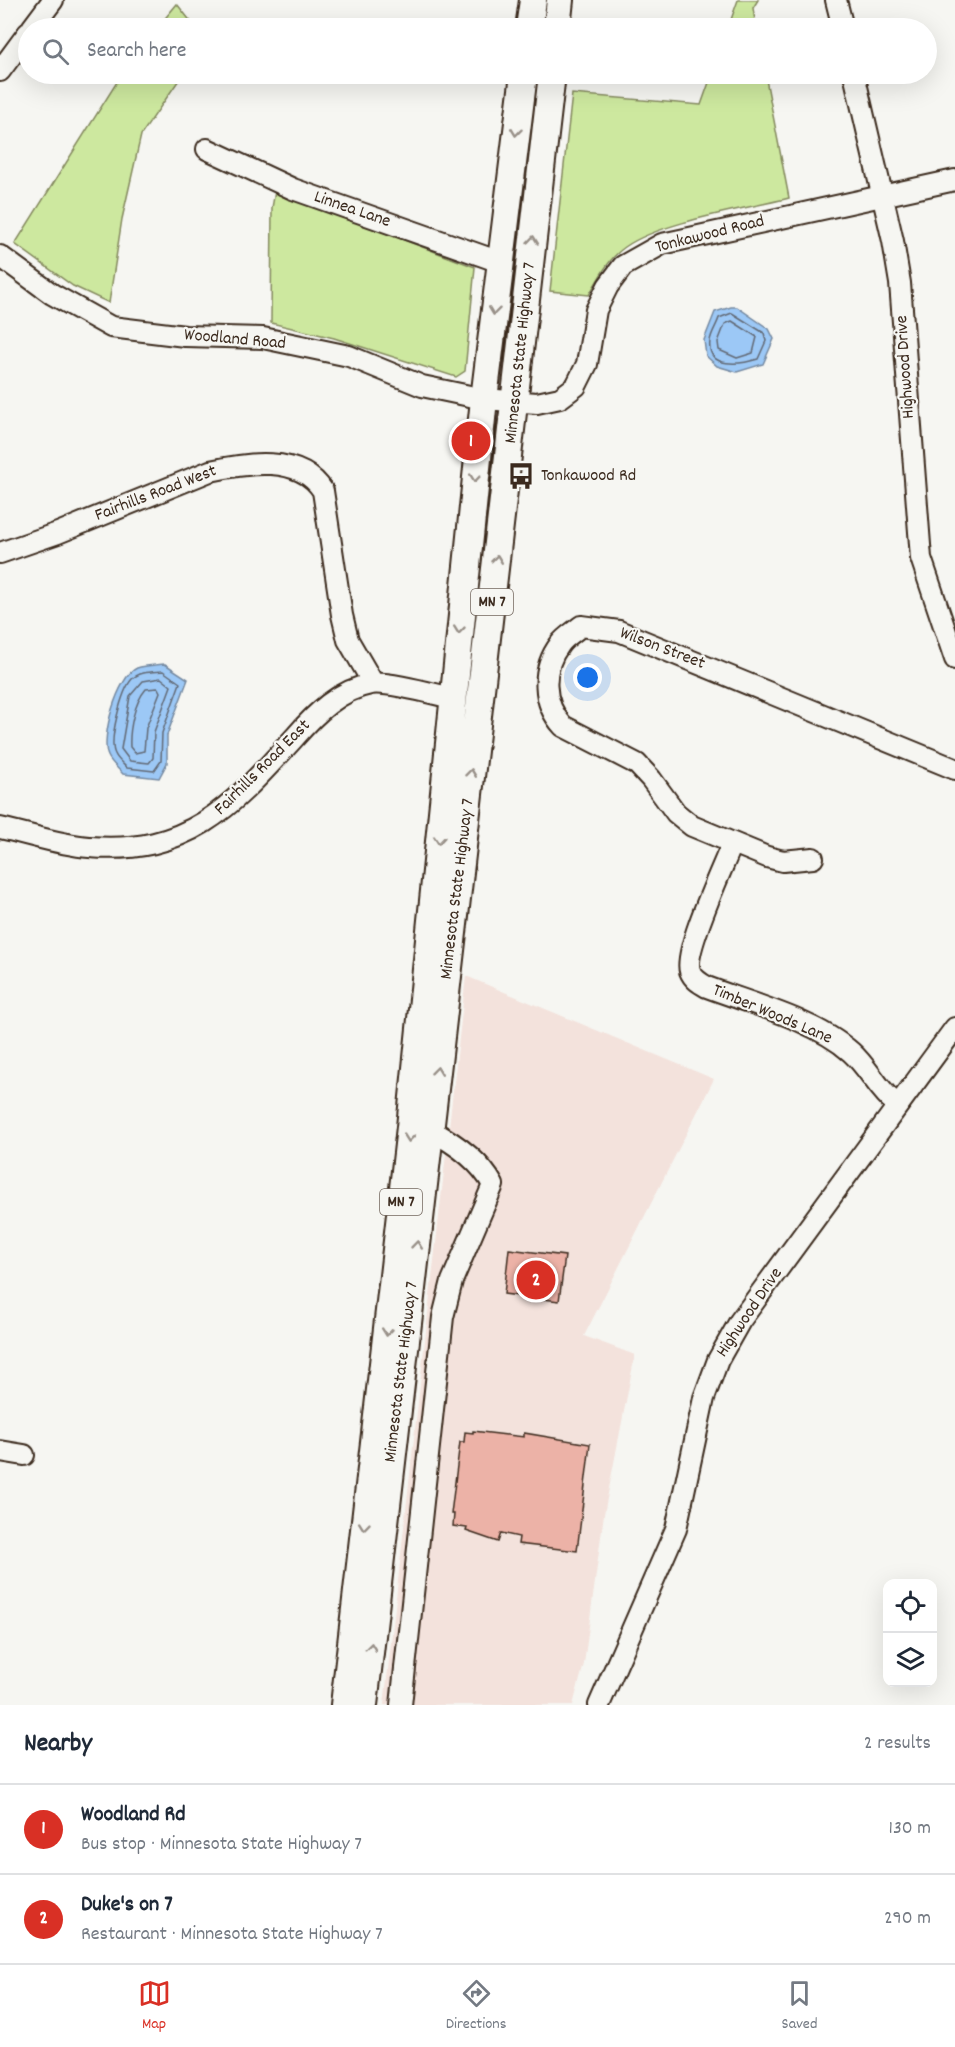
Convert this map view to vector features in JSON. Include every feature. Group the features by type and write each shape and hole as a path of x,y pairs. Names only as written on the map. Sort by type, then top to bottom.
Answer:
{"main road":[{"path":"530,18 533,0"},
{"path":"558,18 560,0"},
{"name":"Minnesota State Highway 7","path":"344,1705 414,1092 484,399 523,84"},
{"name":"Minnesota State Highway 7","path":"364,1705 551,84"}],"street":[{"path":"40,18 53,0"},
{"path":"836,0 840,18"},
{"path":"0,71 18,47"},
{"name":"Highwood Drive","path":"856,84 883,195 900,283 921,558 955,659"},
{"name":"Linnea Lane","path":"207,149 293,189 500,262"},
{"name":"Tonkawood Road","path":"484,399 515,403 552,401 570,393 587,364 593,323 602,296 614,276 635,257 662,244 955,180"},
{"name":"Woodland Road","path":"0,256 52,294 111,327 185,336 263,338 349,356 422,386 484,399"},
{"name":"Fairhills Road West","path":"0,553 58,533 210,471 236,465 263,464 304,472 315,480 322,491 348,640 373,683"},
{"name":"Wilson Street","path":"813,858 783,861 732,844 692,826 676,813 651,779 636,764 619,753 580,737 554,716 546,693 550,660 561,642 581,626 619,631 955,769"},
{"path":"373,683 452,698"},
{"name":"Fairhills Road East","path":"0,828 87,848 123,848 158,843 185,834 210,821 233,804 311,719 329,704 350,691 373,683"},
{"name":"Timber Woods Lane","path":"732,844 691,949 690,972 697,981 707,987 814,1029 833,1039 851,1052 866,1068 881,1092 897,1105"},
{"name":"Highwood Drive","path":"599,1705 676,1529 704,1398 718,1360 740,1321 955,1028"},
{"path":"401,1705 443,1317 452,1281 493,1185 483,1167 472,1161 446,1138 430,1130"},
{"path":"0,1451 24,1455"}],"shaded area":[{"path":"466,976 714,1079 584,1336 635,1355 604,1514 584,1664 573,1705 384,1705"}],"green space":[{"path":"738,0 758,0 753,8 754,18 732,18"},
{"path":"177,4 188,18 165,18"},
{"path":"116,84 176,84 141,135 122,219 109,303 73,286 15,244"},
{"path":"708,84 767,84 789,198 681,223 640,238 614,257 589,295 550,291 572,94 701,105"},
{"path":"275,191 475,267 465,371 456,377 334,338 271,323 272,208"}],"water":[{"path":"737,307 769,329 774,339 763,364 737,372 717,366 706,356 704,340 715,312"},
{"path":"165,664 188,679 167,735 167,763 159,778 123,774 109,759 106,747 112,708 130,673 137,668"}],"building":[{"path":"509,1249 565,1256 559,1301 504,1294"},
{"path":"473,1431 524,1437 524,1433 590,1444 577,1551 518,1544 519,1537 501,1533 498,1542 466,1531 467,1528 453,1526 454,1514 451,1514 460,1442 464,1442 465,1432 473,1433"}],"place":[{"name":"Woodland Rd","path":"471,441"},
{"name":"Tonkawood Rd","path":"521,476"},
{"name":"Duke's on 7","path":"536,1280"}]}
